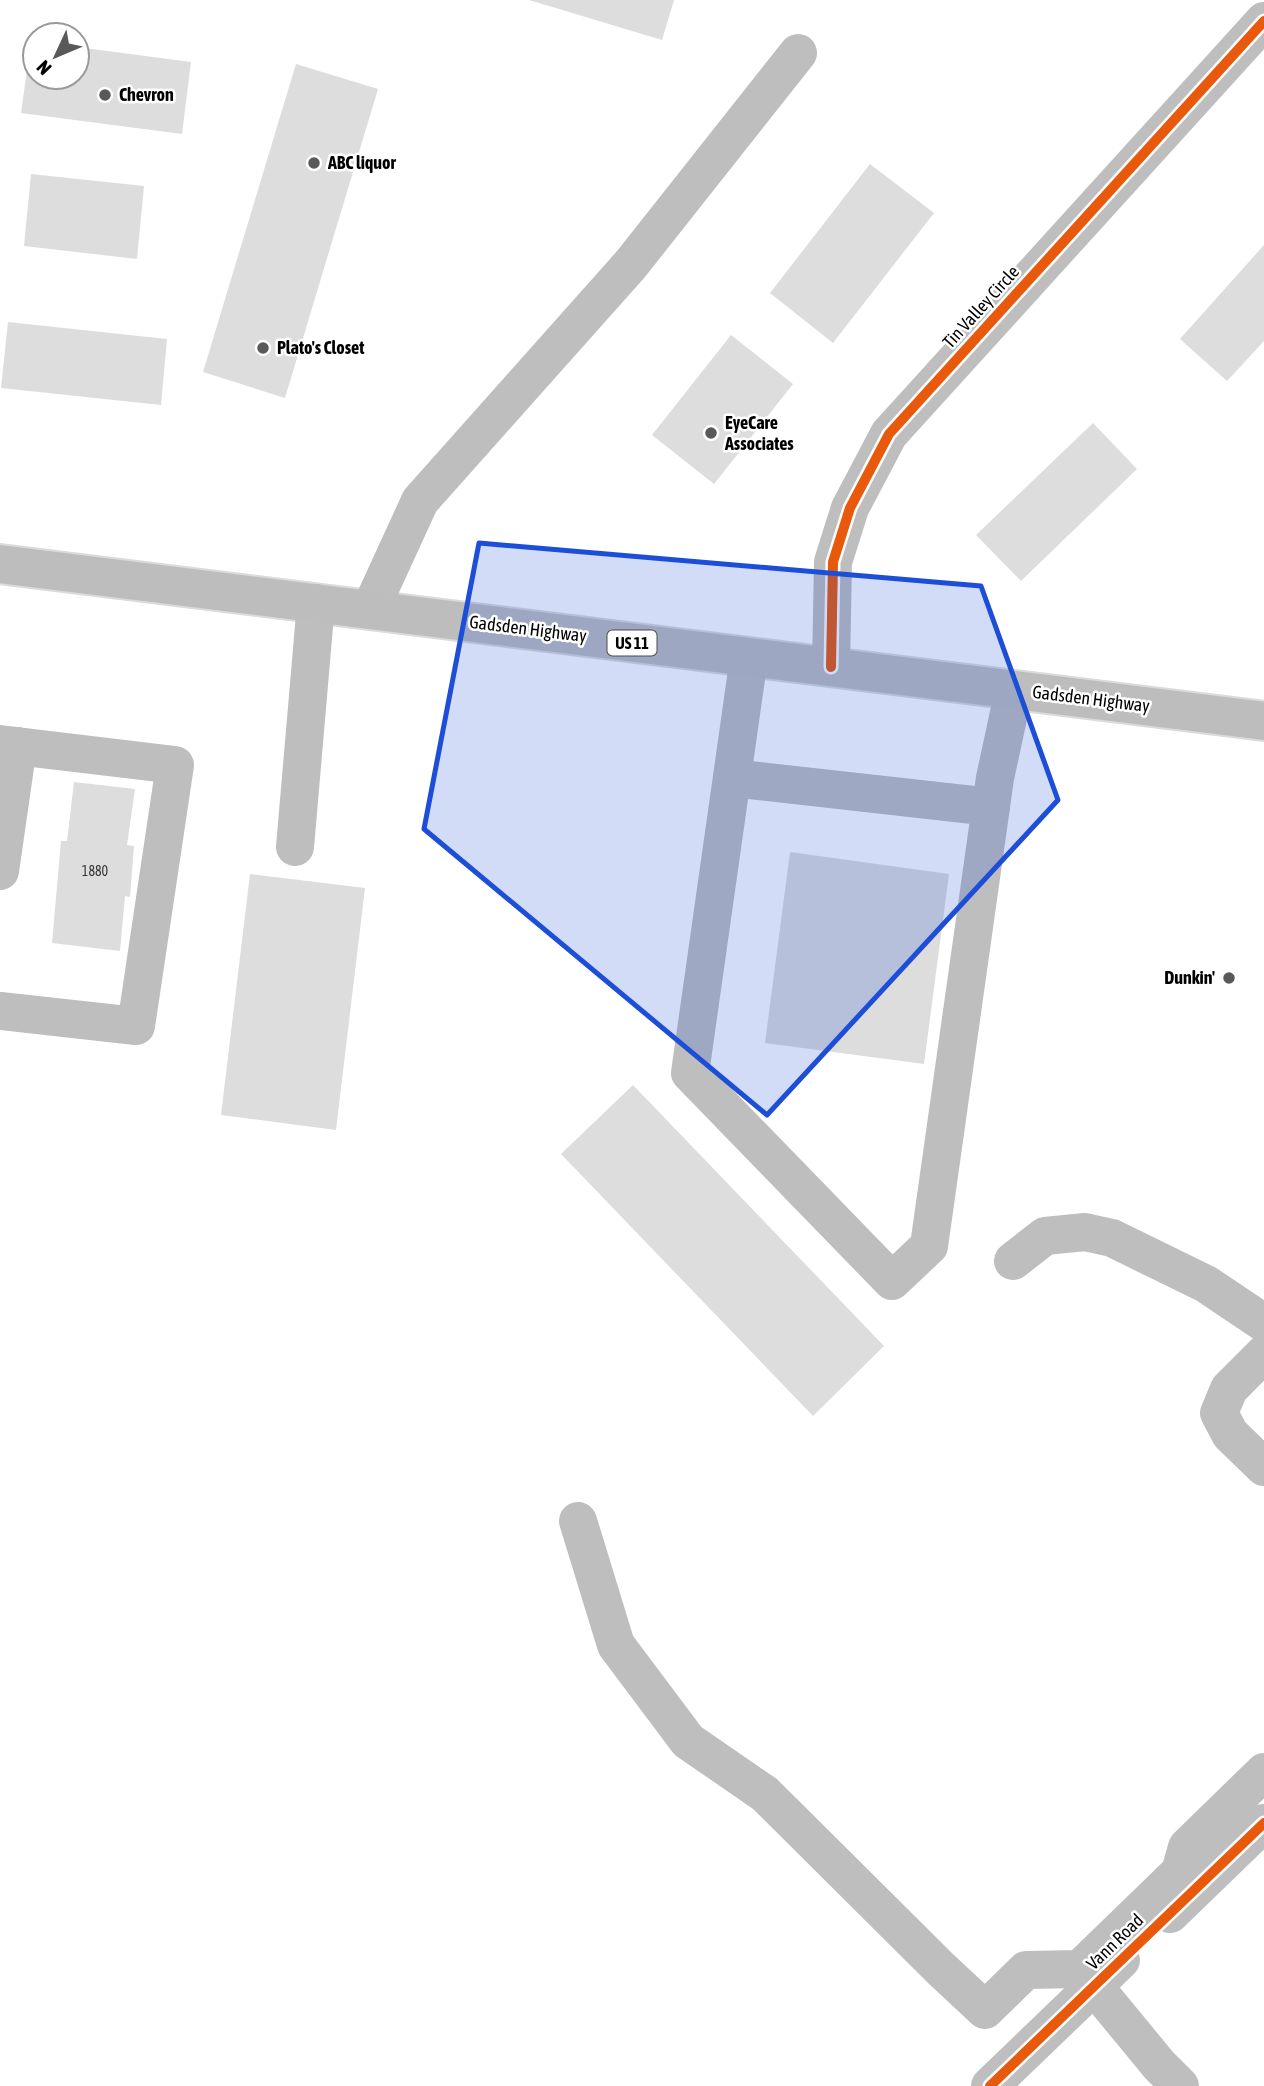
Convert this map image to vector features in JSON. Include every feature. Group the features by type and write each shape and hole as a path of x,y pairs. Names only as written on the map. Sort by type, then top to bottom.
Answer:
{"main road":[{"name":"Gadsden Highway","path":"0,564 1264,721"}],"street":[{"name":"Tin Valley Circle","path":"831,667 833,562 850,508 889,434 1264,21"},
{"path":"370,610 420,501 631,264 798,53"},
{"path":"295,847 316,603"},
{"path":"749,657 690,1073 892,1281 929,1246 991,807 1014,690"},
{"path":"0,871 9,745 175,765 136,1026 0,1011"},
{"path":"732,778 991,807"},
{"path":"1013,1262 1045,1236 1085,1232 1112,1238 1206,1284 1264,1323"},
{"path":"1264,1354 1229,1389 1219,1413 1230,1434 1264,1467"},
{"path":"578,1521 616,1645 688,1741 765,1794 985,2010 1026,1970 1088,1977 1158,2079"},
{"path":"1088,1977 1180,1872 1187,1847 1264,1772"},
{"name":"Vann Road","path":"990,2086 1088,1977 1264,1823"}],"highlighted area":[{"path":"479,543 981,586 1058,800 767,1115 424,829"}],"building":[{"path":"529,0 674,0 662,40"},
{"name":"Chevron","path":"91,49 191,62 182,134 21,113 24,91 91,91"},
{"path":"296,64 378,89 285,398 203,372"},
{"path":"870,164 934,213 833,343 770,293"},
{"path":"31,174 144,186 137,259 24,246"},
{"path":"1264,245 1264,341 1227,381 1180,339"},
{"path":"8,322 167,339 161,405 1,388"},
{"path":"731,335 793,384 714,484 652,435"},
{"path":"1093,423 1137,469 1021,581 976,535"},
{"path":"74,782 135,789 127,845 134,846 130,897 125,896 120,951 52,943 61,841 67,841"},
{"path":"790,852 949,874 924,1064 765,1043"},
{"path":"250,874 365,888 336,1130 221,1115"},
{"path":"633,1085 884,1346 813,1416 561,1154"}],"cycle path":[{"path":"831,667 833,562 850,508 889,434 1264,21"},
{"path":"990,2086 1264,1823"}],"place":[{"name":"Chevron","path":"105,95"},
{"name":"ABC liquor","path":"314,163"},
{"name":"Plato's Closet","path":"263,348"},
{"name":"EyeCare Associates","path":"711,433"},
{"name":"Dunkin'","path":"1229,978"}]}
